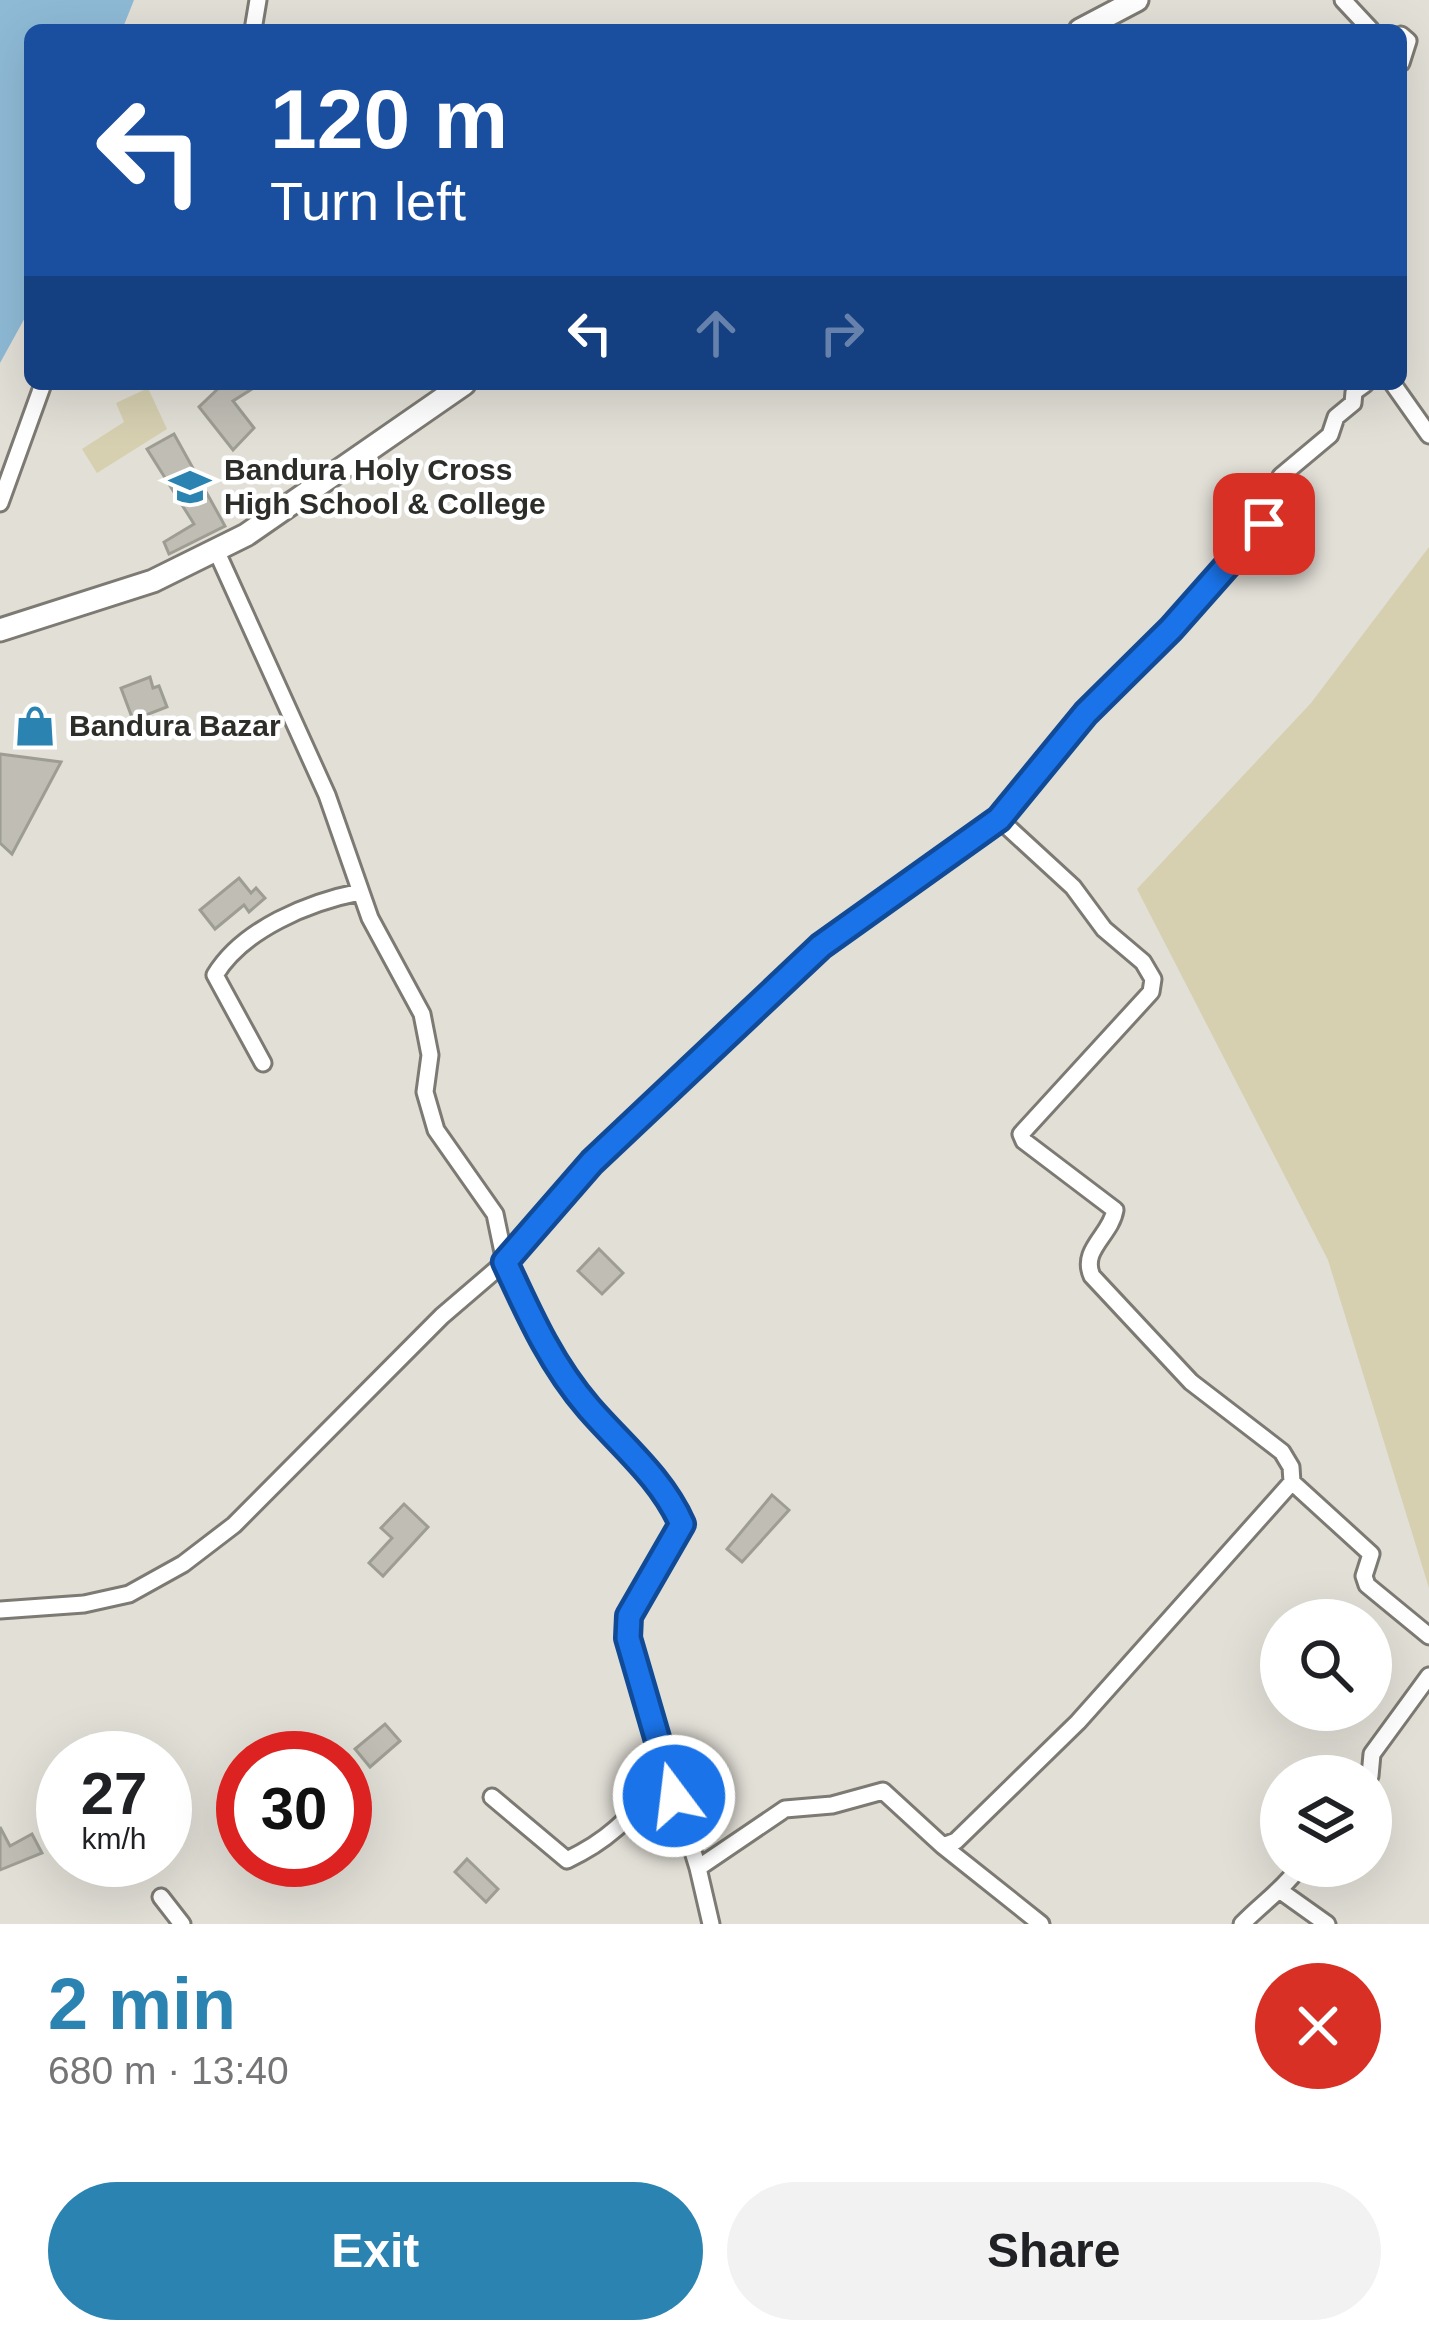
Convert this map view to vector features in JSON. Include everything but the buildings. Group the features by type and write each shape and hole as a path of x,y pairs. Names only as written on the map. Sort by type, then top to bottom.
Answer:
{"street":[{"path":"1091,24 1137,0"},
{"path":"1343,0 1365,24"},
{"path":"0,503 41,390"},
{"path":"0,630 153,580 247,535 455,390"},
{"path":"0,1610 84,1604 128,1594 183,1564 234,1525 442,1316 505,1262 592,1162 821,946 999,819 1086,713 1180,620 1273,513 1286,508 1281,476 1330,436 1336,417 1353,403 1357,390"},
{"path":"1397,390 1429,435"},
{"path":"216,550 327,795 360,892 422,1014 430,1054 425,1093 436,1130 495,1214 505,1262 546,1350 588,1407 638,1458 673,1503 682,1524 629,1616 633,1659 711,1924"},
{"path":"999,819 1072,887 1104,929 1143,962 1153,979 1150,992 1022,1134 1024,1142 1115,1210 1113,1223 1092,1249 1088,1266 1092,1276 1191,1382 1282,1452 1292,1482 1371,1554 1364,1576 1367,1585 1429,1636"},
{"path":"263,1063 215,975 242,944 303,908 360,892"},
{"path":"943,1846 956,1841 1078,1722 1292,1482"},
{"path":"1372,1755 1429,1676"},
{"path":"492,1797 567,1860 602,1843 626,1824 669,1771"},
{"path":"698,1868 785,1809 832,1805 876,1790 893,1799 943,1846 1041,1924"},
{"path":"1242,1924 1285,1887"},
{"path":"1282,1892 1327,1924"},
{"path":"161,1897 182,1924"}],"shaded area":[{"path":"149,390 167,429 97,473 82,449 124,422 116,403"},
{"path":"1429,547 1429,1588 1328,1260 1137,889 1311,703"}],"water":[{"path":"0,0 134,0 124,24 24,24 24,319 0,363"}],"place":[{"name":"Bandura Holy Cross High School & College","path":"190,487"},
{"name":"Bandura Bazar","path":"35,726"}],"route":[{"path":"674,1796 628,1638 629,1616 682,1524 673,1503 638,1458 588,1407 546,1350 505,1262 592,1162 821,946 915,884 999,819 1086,713 1171,629 1264,524"}]}
